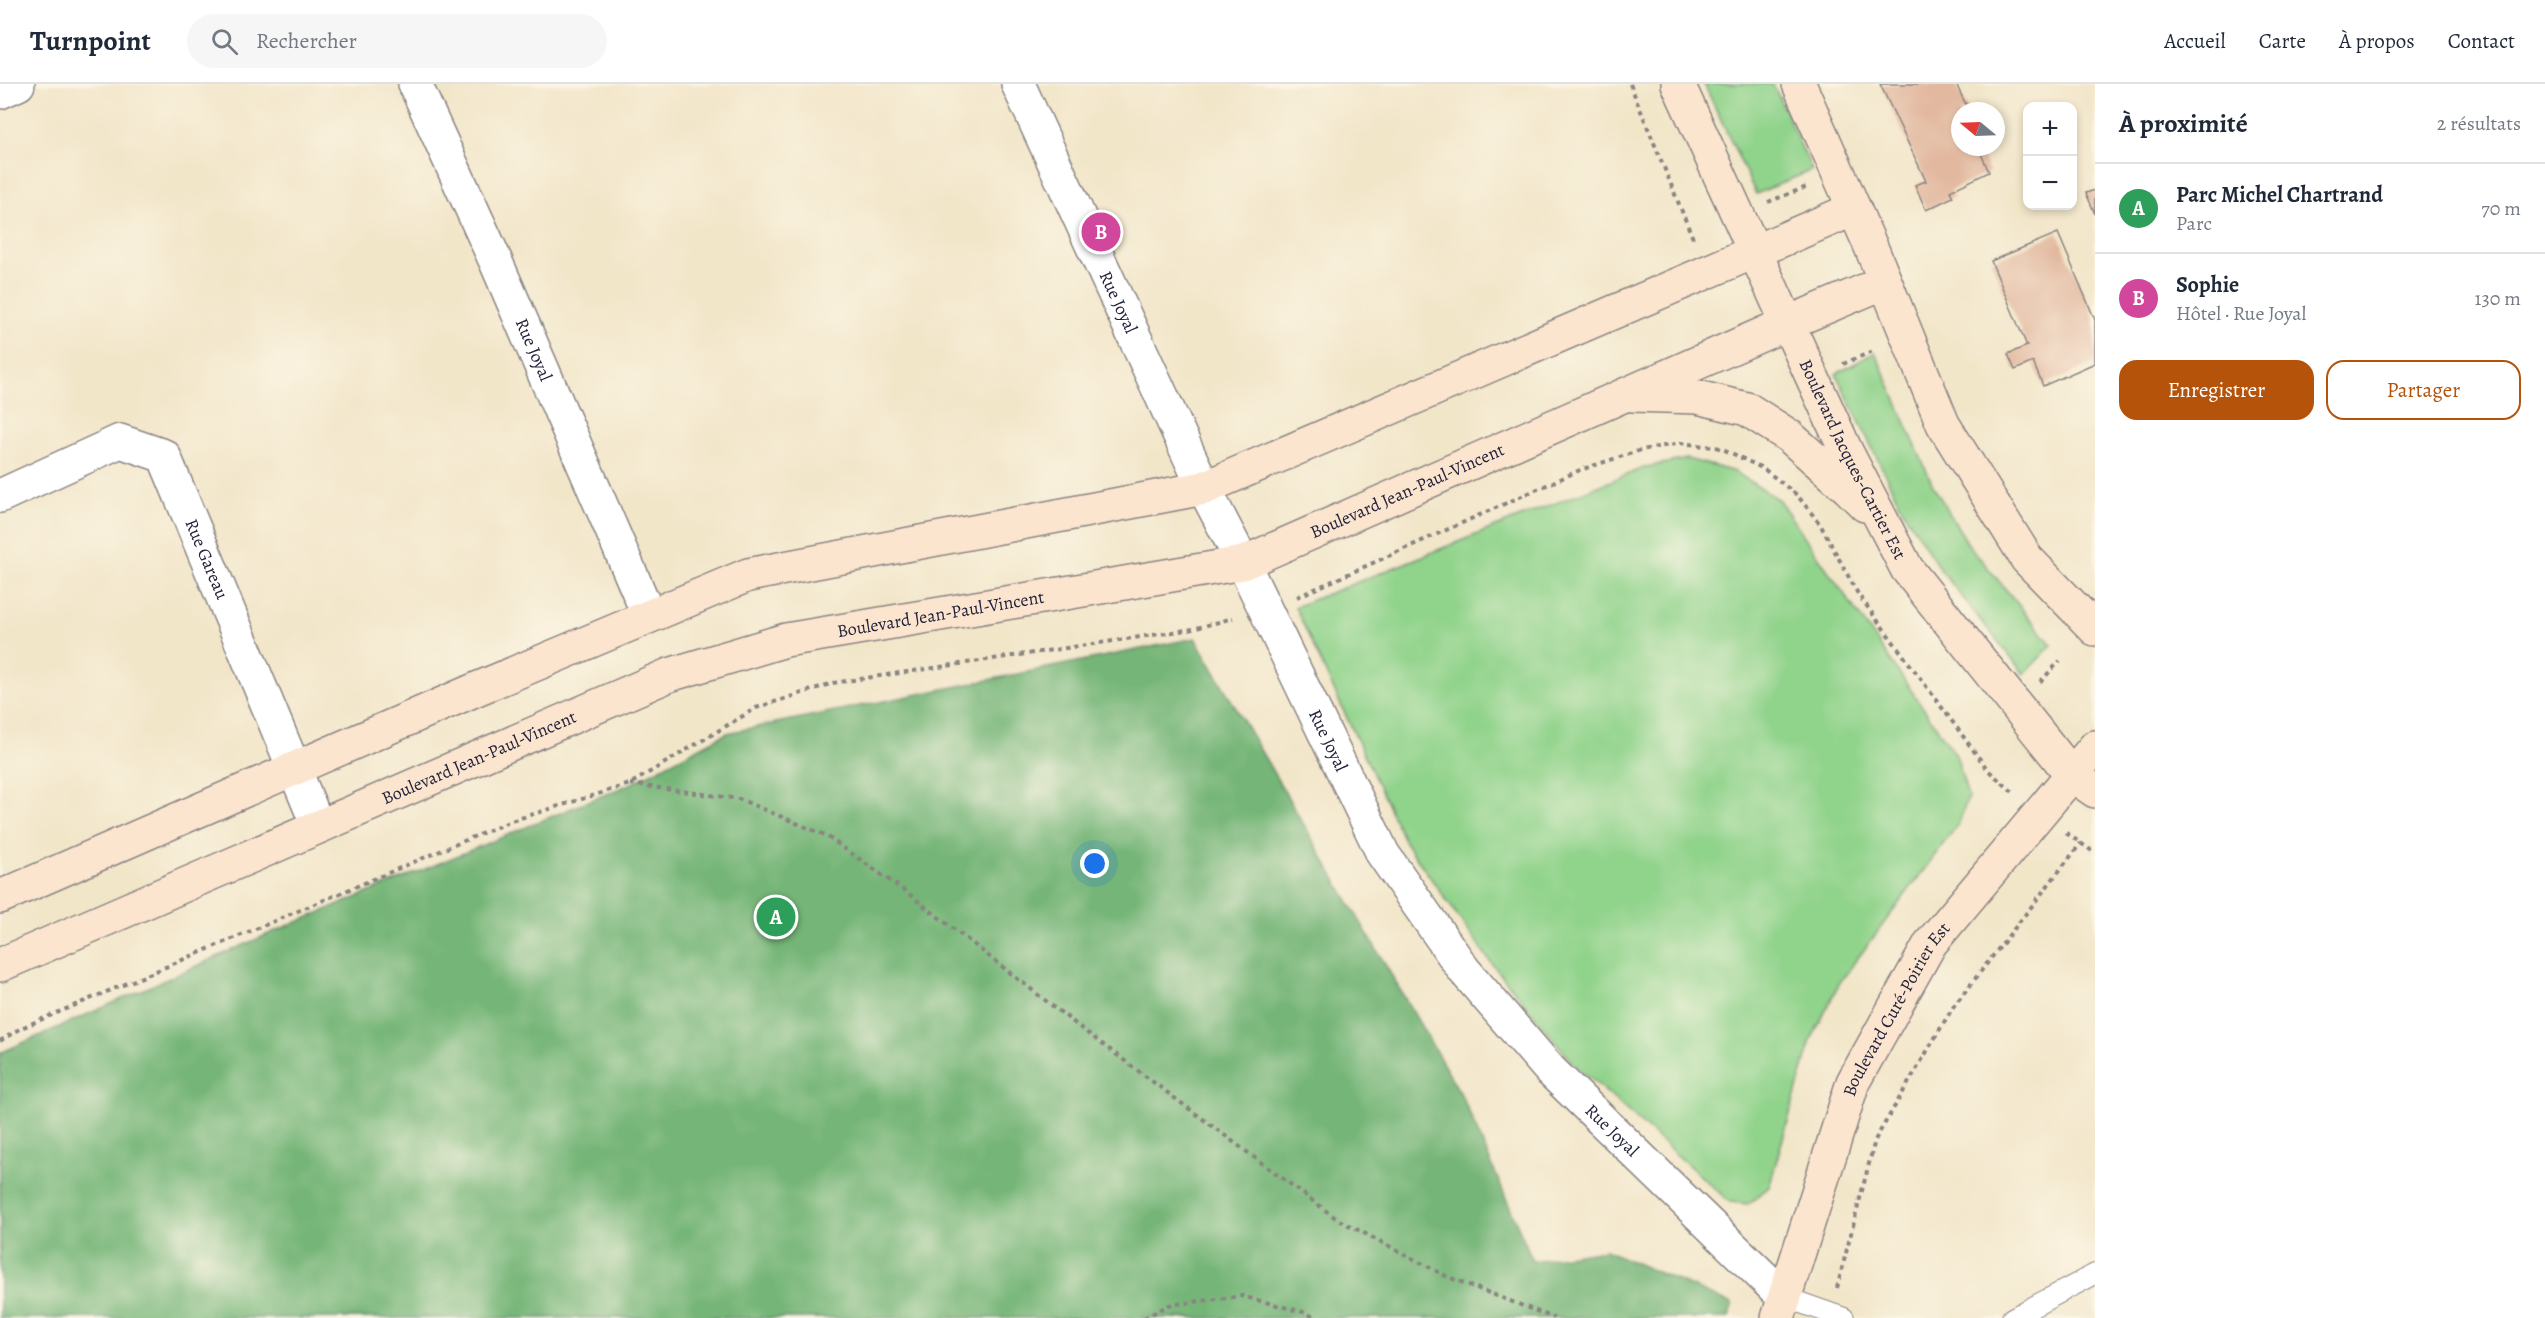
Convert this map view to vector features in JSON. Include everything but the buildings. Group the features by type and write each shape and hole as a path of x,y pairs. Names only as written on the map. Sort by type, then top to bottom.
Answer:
{"street":[{"path":"0,92 18,84"},
{"name":"Rue Joyal","path":"415,84 496,262 649,616"},
{"name":"Rue Joyal","path":"1018,84 1204,488 1244,563 1383,854 1464,970 1550,1070 1781,1307"},
{"name":"Boulevard Jacques-Cartier Est","path":"1678,84 1846,451 1908,569 2084,783"},
{"path":"1799,84 1885,282 1943,424 2027,559 2095,629"},
{"path":"0,897 748,575 1204,488 1854,209"},
{"name":"Boulevard Jean-Paul-Vincent","path":"0,965 669,675 786,640 1244,563 1788,322 1885,282"},
{"path":"1624,395 1697,397 1747,409 1789,436 1849,489 1888,531"},
{"name":"Rue Gareau","path":"0,496 120,441 164,456 318,826"},
{"name":"Boulevard Curé-Poirier Est","path":"1781,1307 1853,1082 1929,944 2038,814 2084,783 2095,747"}],"lane":[{"path":"2012,1318 2095,1274"},
{"path":"1781,1307 1837,1316"}],"path":[{"path":"1768,202 1815,183"},
{"path":"1837,366 1873,351"},
{"path":"0,1041 21,1028 511,821 630,784 756,708 833,683 1193,629 1265,611 1580,470 1641,450 1682,442 1721,448 1764,470 1797,495 1820,524 1858,594 1988,770 2038,814 2095,852"},
{"path":"2035,687 2060,661"},
{"path":"630,784 739,799 825,835 909,894 1083,1029 1337,1219 1448,1276 1554,1318"},
{"path":"1837,1316 1875,1140 1953,1007 2081,843"},
{"path":"1144,1318 1169,1305 1242,1296 1307,1313 1315,1318"}],"green space":[{"path":"1704,84 1773,84 1812,170 1756,194"},
{"path":"1875,352 1933,486 1968,544 2052,645 2024,674 1939,568 1902,509 1836,374"},
{"path":"1687,459 1735,472 1779,500 1956,755 1968,797 1959,823 1840,982 1811,1040 1769,1187 1748,1204 1730,1202 1571,1061 1489,960 1405,842 1295,607 1646,467"},
{"path":"1195,638 1463,1098 1533,1261 1605,1250 1732,1304 1729,1318 0,1318 0,1053 273,932 630,784 727,733"}],"place":[{"name":"Sophie","path":"1101,232"},
{"name":"Parc Michel Chartrand","path":"776,917"}]}
